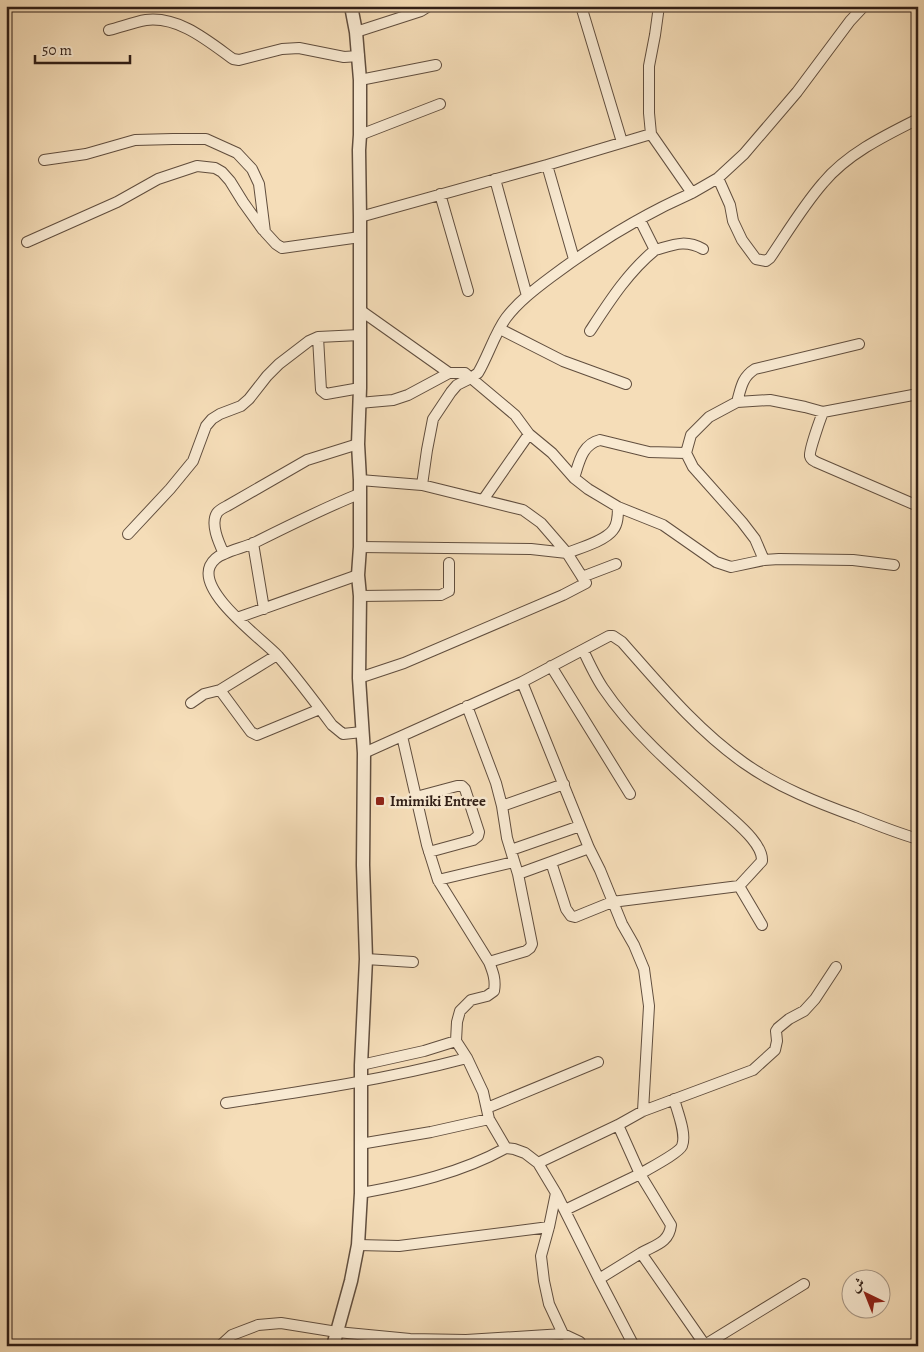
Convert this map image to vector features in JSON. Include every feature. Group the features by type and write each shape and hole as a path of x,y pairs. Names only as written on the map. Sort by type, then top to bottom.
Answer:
{"street":[{"path":"333,1346 351,1281 358,1245 361,1193 361,1065 366,959 363,865 364,752 359,678 360,596 358,575 360,547 358,444 360,403 360,80 359,56 351,6"},
{"path":"356,32 421,11 429,6"},
{"path":"581,6 622,142"},
{"path":"659,6 649,66 651,134 692,193"},
{"path":"422,485 433,419 457,385 478,372 506,318 527,296 606,238 662,206 692,193 718,178 744,154 797,92 850,20 864,6"},
{"path":"109,30 147,20 166,20 183,26 233,59 239,60 282,49 299,48 344,57 359,56"},
{"path":"360,80 436,65"},
{"path":"360,135 440,104"},
{"path":"718,178 730,205 733,221 742,240 756,259 766,261 770,258 805,206 836,169 852,156 881,138 918,119"},
{"path":"360,217 651,134"},
{"path":"44,160 86,154 135,140 206,140 237,153 252,169 260,184 264,232"},
{"path":"547,164 574,260"},
{"path":"27,242 117,202 158,179 197,166 215,168 222,172 264,232 282,248 360,236"},
{"path":"495,179 527,296"},
{"path":"440,194 468,291"},
{"path":"640,220 655,250"},
{"path":"590,331 621,285 643,260 655,250 684,243 691,243 702,249"},
{"path":"360,310 450,373"},
{"path":"500,329 563,361 626,384"},
{"path":"128,534 193,461 206,426 212,419 241,406 250,399 267,376 279,364 309,342 318,337 360,335"},
{"path":"318,337 321,390 326,394 360,388"},
{"path":"737,402 744,380 755,369 859,344"},
{"path":"360,403 393,400 408,395 450,373 465,373 515,415 529,434 552,453 574,478 588,489 618,508 663,524 716,562 731,567 779,559 853,560 894,565"},
{"path":"764,560 755,539 736,514 693,466 686,453 691,435 709,417 737,402 770,400 823,412 918,394"},
{"path":"823,412 811,448 811,459 918,506"},
{"path":"483,500 529,434"},
{"path":"574,478 581,457 589,445 600,440 649,452 686,453"},
{"path":"224,554 216,535 214,518 218,512 307,460 358,444"},
{"path":"359,678 404,662 563,595 586,583 567,554 541,522 523,510 422,485 360,480"},
{"path":"359,494 331,505 253,543 224,554 214,560 208,571 212,588 222,602 277,655 332,725 343,734 362,732"},
{"path":"360,547 531,549 567,554 603,539 613,531 617,522 618,508"},
{"path":"253,543 264,609"},
{"path":"360,596 445,594 449,590 449,563"},
{"path":"582,577 616,564"},
{"path":"237,618 358,575"},
{"path":"364,752 522,682 609,636 613,636 622,642 666,693 705,731 743,762 777,783 822,804 902,835 918,839"},
{"path":"551,862 566,909 571,916 578,917 612,902 739,886 762,861 762,854 738,824 676,769 625,717 602,686 583,650"},
{"path":"191,704 204,694 220,690 277,655"},
{"path":"551,666 630,794"},
{"path":"522,682 589,848 644,969 649,1006 643,1111"},
{"path":"220,690 251,732 257,735 320,709"},
{"path":"467,706 496,783 507,838 518,874 532,944 526,951 490,962"},
{"path":"402,736 426,845 438,880 490,962 495,984 494,991 487,996 471,1000 460,1011 457,1022 456,1041 467,1058 483,1092 488,1113 506,1148"},
{"path":"502,806 564,784"},
{"path":"416,797 462,786 465,789 479,832 478,836 473,840 429,852"},
{"path":"511,850 580,826"},
{"path":"518,874 589,848"},
{"path":"438,880 514,862"},
{"path":"739,886 762,925"},
{"path":"366,959 413,962"},
{"path":"538,1163 643,1111 753,1070 775,1050 777,1042 776,1031 778,1028 789,1019 804,1011 815,999 836,967"},
{"path":"361,1065 424,1051 456,1041"},
{"path":"226,1104 361,1081 467,1058"},
{"path":"360,1144 431,1132 488,1113 598,1062"},
{"path":"565,1210 640,1174 682,1148 684,1139 674,1099"},
{"path":"599,1279 663,1241 668,1237 670,1225 640,1174 618,1125"},
{"path":"361,1193 433,1178 486,1159 506,1148 525,1154 538,1163 556,1193 634,1346"},
{"path":"556,1193 550,1227 541,1256 549,1304 563,1334"},
{"path":"358,1245 399,1246 550,1227"},
{"path":"642,1253 704,1345 804,1284"},
{"path":"220,1346 232,1334 258,1325 281,1323 337,1332 466,1343 563,1334 580,1342"}],"place":[{"name":"Imimiki Entree","path":"380,801"}]}
